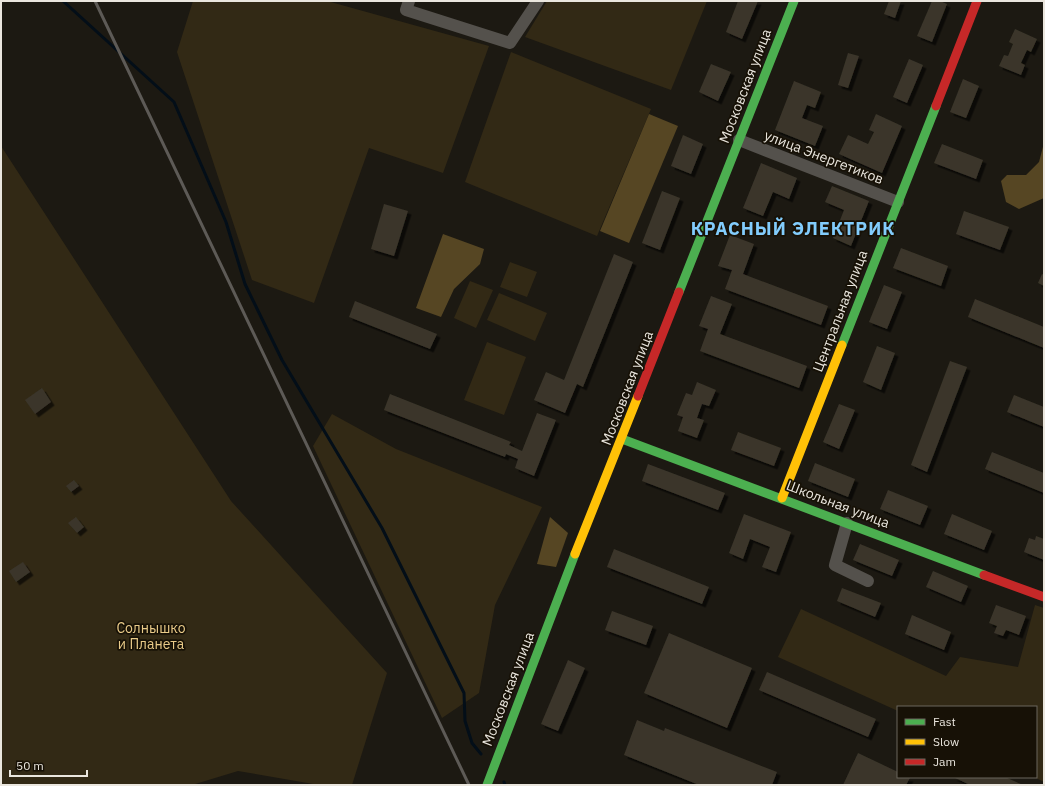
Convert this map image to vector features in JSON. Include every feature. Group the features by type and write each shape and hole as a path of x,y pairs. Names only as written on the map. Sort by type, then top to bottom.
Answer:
{"street":[{"path":"408,1 406,10 510,43 538,1"},
{"name":"Московская улица","path":"487,785 589,516 622,439 684,277 794,1"},
{"name":"Центральная улица","path":"782,498 977,1"},
{"name":"улица Энергетиков","path":"739,140 898,202"},
{"name":"Школьная улица","path":"622,439 1044,597"},
{"path":"847,523 835,565 868,581"}],"green space":[{"path":"193,1 327,1 489,46 443,173 369,148 314,303 252,280 177,52"},
{"path":"547,1 707,1 671,90 525,37"},
{"path":"511,52 651,109 597,236 465,182"},
{"name":"Солнышко и Планета","path":"1,146 231,501 387,673 352,785 319,785 238,771 192,785 1,785"},
{"path":"510,262 537,272 527,297 500,287"},
{"path":"470,281 493,290 476,328 454,318"},
{"path":"499,293 547,313 535,341 487,320"},
{"path":"487,342 526,357 504,415 464,400"},
{"path":"332,414 396,449 542,507 495,605 479,693 442,718 313,446"},
{"path":"1035,605 1044,608 1044,782 1036,778 1037,706 897,706 897,711 778,657 801,609 946,676 960,657 1018,667"}],"shaded area":[{"path":"649,114 678,126 629,243 600,231"},
{"path":"1044,143 1044,198 1019,209 1006,202 1001,181 1007,175 1026,175 1039,162"},
{"path":"443,234 484,249 480,264 454,289 441,317 416,308"},
{"path":"550,517 568,533 556,567 537,564"}],"building":[{"path":"738,1 758,1 742,39 726,32"},
{"path":"889,1 901,1 895,18 884,14"},
{"path":"932,1 940,1 947,4 932,42 917,36"},
{"path":"1015,29 1037,39 1031,52 1027,50 1021,63 1025,65 1021,75 999,66 1004,55 1008,56 1013,44 1009,42"},
{"path":"848,53 859,56 848,88 838,85"},
{"path":"909,59 923,65 907,103 893,97"},
{"path":"711,64 731,72 718,101 699,92"},
{"path":"963,79 979,86 966,118 950,112"},
{"path":"794,81 821,92 815,108 807,105 802,118 823,126 815,146 775,130"},
{"path":"876,114 902,126 882,173 839,154 848,135 868,144 874,132 869,130"},
{"path":"683,135 703,144 691,174 671,166"},
{"path":"942,144 983,160 976,179 934,163"},
{"path":"761,163 797,178 789,199 773,192 763,216 743,208"},
{"path":"832,186 869,201 851,246 833,238 844,210 825,202"},
{"path":"662,191 680,198 660,250 642,243"},
{"path":"384,204 408,211 394,256 371,249"},
{"path":"964,211 1009,227 1000,250 956,234"},
{"path":"730,235 754,244 743,274 828,306 821,325 725,289 732,270 718,266"},
{"path":"901,248 948,266 941,286 893,268"},
{"path":"614,254 633,262 583,387 577,384 565,413 534,400 546,372 564,380"},
{"path":"1042,274 1044,275 1044,286 1038,283"},
{"path":"884,285 902,292 887,329 869,322"},
{"path":"711,296 732,304 720,334 807,366 799,388 700,351 708,329 699,326"},
{"path":"975,299 1044,327 1044,348 968,317"},
{"path":"355,301 437,334 430,349 349,317"},
{"path":"877,346 895,353 881,390 863,382"},
{"path":"950,361 967,367 927,472 911,465"},
{"path":"697,382 716,390 709,406 702,404 697,418 704,420 697,438 678,431 683,417 677,415 686,393 692,395"},
{"path":"42,388 51,402 35,414 25,400"},
{"path":"390,394 511,442 509,445 522,451 537,413 556,420 534,476 515,468 518,459 506,454 505,457 384,410"},
{"path":"1014,395 1044,407 1044,427 1007,412"},
{"path":"839,404 855,410 839,449 823,442"},
{"path":"738,432 781,448 774,466 731,450"},
{"path":"992,452 1044,473 1044,493 985,469"},
{"path":"815,463 855,479 848,497 808,481"},
{"path":"648,464 725,493 718,510 642,481"},
{"path":"74,480 79,486 71,492 66,486"},
{"path":"888,490 928,506 920,525 880,509"},
{"path":"744,514 791,532 776,572 762,567 770,547 750,539 743,559 729,553"},
{"path":"952,514 992,531 984,550 944,534"},
{"path":"76,517 84,527 77,533 68,523"},
{"path":"1036,536 1044,539 1044,560 1024,552 1029,538 1035,540"},
{"path":"860,544 899,560 892,576 853,560"},
{"path":"614,549 709,587 702,604 607,567"},
{"path":"23,562 30,572 16,582 9,571"},
{"path":"933,571 968,586 961,602 926,587"},
{"path":"842,588 881,603 875,617 837,601"},
{"path":"996,605 1026,616 1019,635 1006,630 1003,636 994,633 997,626 989,623"},
{"path":"612,611 653,626 646,645 605,630"},
{"path":"912,615 951,632 944,650 905,634"},
{"path":"669,633 752,668 727,728 644,693"},
{"path":"568,660 585,668 558,731 541,724"},
{"path":"767,672 876,719 868,737 759,690"},
{"path":"637,720 664,731 665,728 777,772 772,785 699,785 624,755"},
{"path":"858,753 897,772 897,778 910,778 906,785 843,785"},
{"path":"955,778 1007,778 1023,785 970,785"}],"waterway":[{"path":"63,1 174,102 226,222 245,284 282,360 382,528 464,693 465,721 472,743 481,754"}],"railway":[{"path":"95,1 469,785"}],"traffic: fast":[{"path":"679,292 794,1"},
{"path":"842,345 936,106"},
{"path":"622,439 984,575"},
{"path":"487,785 575,554"}],"traffic: slow":[{"path":"782,498 842,345"},
{"path":"575,554 638,396"}],"traffic: jam":[{"path":"936,106 977,1"},
{"path":"638,396 679,292"},
{"path":"984,575 1044,597"}],"district":[{"name":"КРАСНЫЙ ЭЛЕКТРИК","path":"793,229"}]}
